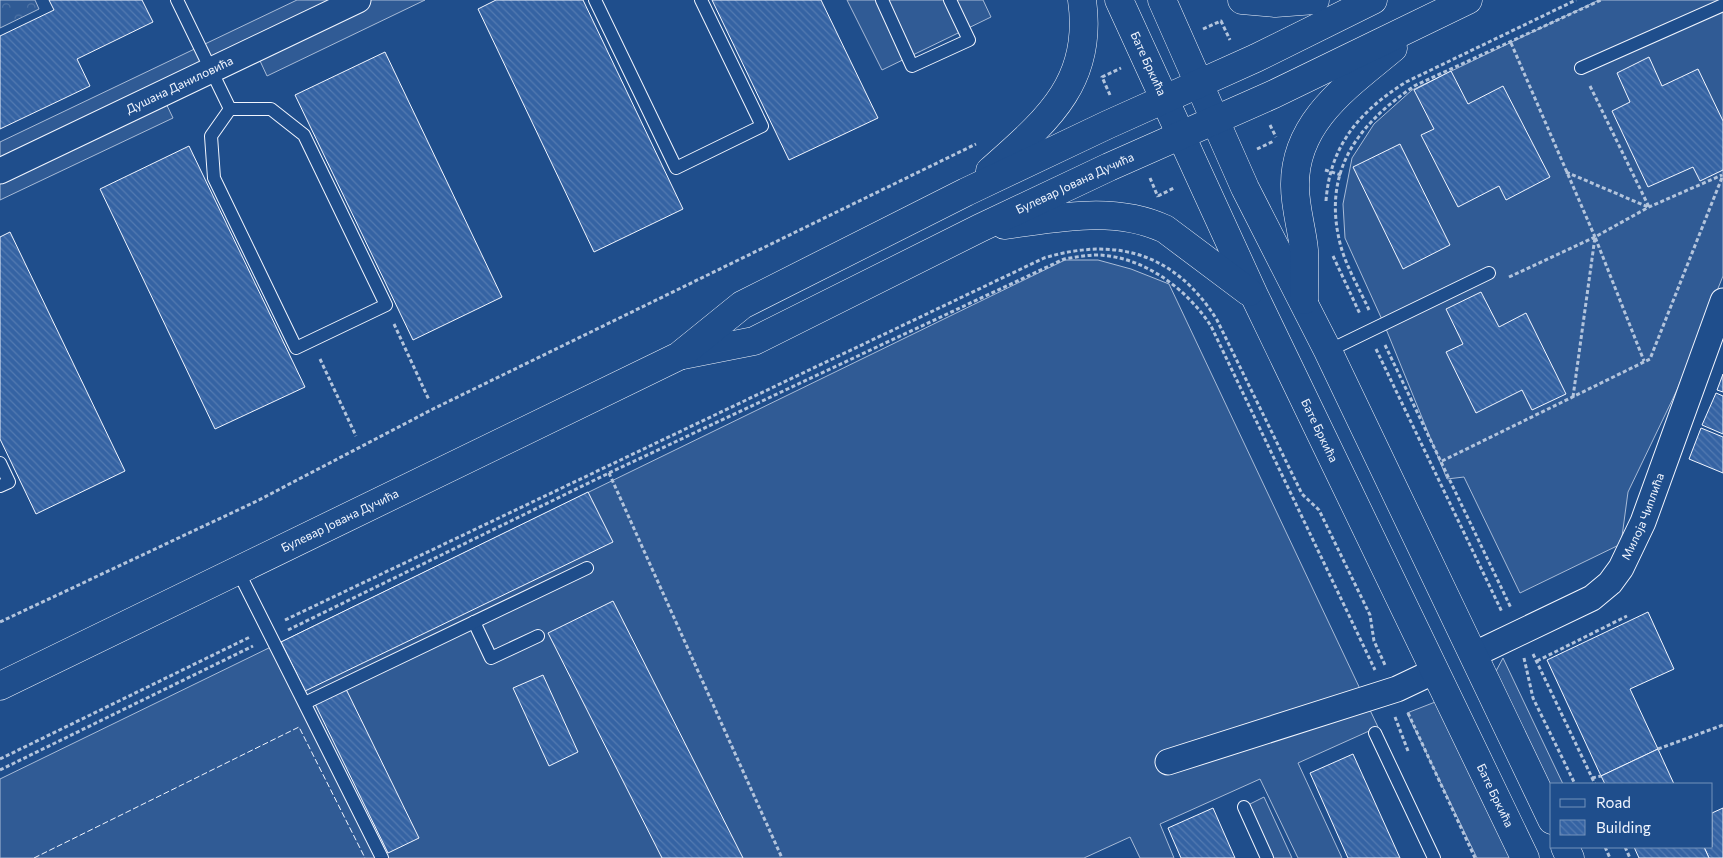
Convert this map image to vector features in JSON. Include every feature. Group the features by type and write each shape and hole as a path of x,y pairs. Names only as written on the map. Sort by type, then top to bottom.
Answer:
{"street":[{"name":"Душана Даниловића","path":"0,171 358,0"},
{"path":"966,192 1040,127 1055,110 1071,84 1077,69 1083,38 1082,0"},
{"name":"Бате Бркића","path":"1119,0 1254,295 1525,858"},
{"path":"1162,0 1245,188 1328,351 1550,816"},
{"path":"1242,0 1274,3 1315,0"},
{"name":"Булевар Јована Дучића","path":"0,686 238,571 456,462 679,356 742,305 966,192 1199,84 1373,0"},
{"name":"Булевар Јована Дучића","path":"679,356 754,341 980,228 1215,120 1468,0"},
{"path":"1304,304 1304,250 1296,209 1295,184 1298,161 1307,134 1320,112 1335,96 1426,21"},
{"path":"980,228 1082,215 1134,217 1165,229 1254,295"},
{"name":"Милоја Чиплића","path":"1473,656 1592,598 1610,584 1621,568 1643,522 1723,301"},
{"path":"1168,762 1391,691 1435,671"}],"lane":[{"path":"177,0 230,109"},
{"path":"595,0 676,168 762,126 701,0"},
{"path":"882,0 912,66 969,40 950,0"},
{"path":"1581,68 1723,5"},
{"path":"230,109 271,109 304,135 386,305 296,348 214,178 211,136 230,109"},
{"path":"1328,351 1489,273"},
{"path":"0,463 9,482 0,486"},
{"path":"304,703 587,568"},
{"path":"238,571 382,858"},
{"path":"474,622 491,658 538,636"},
{"path":"1375,732 1434,858"},
{"path":"1244,807 1267,858"}],"path":[{"path":"1326,204 1327,187 1341,144 1355,124 1381,98 1406,82 1576,0"},
{"path":"1594,783 1537,661 1517,634 1372,329 1341,249 1335,219 1338,186 1350,147 1364,128 1389,102 1416,85 1602,0"},
{"path":"1511,43 1595,237 1644,362"},
{"path":"1581,68 1649,207"},
{"path":"0,622 257,502 442,404 984,140"},
{"path":"1566,172 1649,207"},
{"path":"1442,461 1650,359 1723,175"},
{"path":"1506,278 1595,237 1649,207 1723,175"},
{"path":"1573,397 1595,237"},
{"path":"0,770 270,633 1044,258 1085,248 1104,247 1123,250 1154,261 1172,272 1207,304 1217,320 1302,494 1319,510 1370,615 1374,640 1410,757"},
{"path":"1330,247 1442,461 1517,634 1527,664 1533,698 1574,783"},
{"path":"0,759 488,534 608,473 1064,259 1086,255 1112,257 1144,268 1170,282 1199,308 1210,326 1474,858"},
{"path":"386,305 429,400"},
{"path":"312,340 356,436"},
{"path":"608,473 782,858"},
{"path":"1537,661 1627,616"},
{"path":"1658,749 1723,725"},
{"path":"1592,778 1601,776"}],"shaded area":[{"path":"297,0 425,0 267,76 255,50 162,95 173,118 0,200 0,142"},
{"path":"847,0 983,0 991,17 882,70"},
{"path":"1599,0 1723,0 1723,276 1677,390 1628,492 1621,544 1520,593 1464,477 1447,479 1384,324 1345,238 1343,204 1352,158 1374,124 1412,90"},
{"path":"1065,260 1098,260 1131,269 1169,284 1378,727 1298,763 1342,858 1298,858 1260,779 1160,824 1174,858 1140,858 1130,837 1084,858 0,858 0,779"},
{"path":"1503,658 1563,783 1550,783 1550,816 1488,686"},
{"path":"1448,697 1525,858 1477,858 1407,713"},
{"path":"1264,797 1292,858 1267,858 1244,807"}],"green space":[{"path":"0,0 35,0 39,9 0,28"}],"building":[{"path":"49,0 142,0 153,22 77,59 90,86 0,129 0,36 54,10"},
{"path":"496,0 583,0 683,209 594,252 478,9"},
{"path":"712,0 821,0 878,118 789,160"},
{"path":"385,52 502,297 413,340 295,95"},
{"path":"1649,57 1662,86 1698,69 1723,121 1723,170 1700,181 1693,167 1648,187 1612,111 1630,102 1617,73"},
{"path":"1451,71 1468,104 1503,86 1550,177 1506,200 1499,186 1458,207 1421,135 1434,129 1414,90"},
{"path":"1400,144 1450,245 1403,269 1353,167"},
{"path":"189,146 305,387 215,429 100,189"},
{"path":"10,232 125,471 36,514 0,439 0,237"},
{"path":"1481,292 1499,327 1526,313 1566,394 1532,410 1522,390 1476,413 1446,352 1463,344 1446,309"},
{"path":"1723,374 1723,392 1717,390"},
{"path":"1716,393 1723,396 1723,434 1702,425"},
{"path":"1701,428 1723,437 1723,473 1689,459"},
{"path":"588,492 613,542 305,691 281,642"},
{"path":"613,601 743,858 662,858 548,633"},
{"path":"1648,612 1674,669 1630,689 1658,749 1601,776 1547,660"},
{"path":"543,675 578,752 549,766 513,688"},
{"path":"346,689 419,838 388,853 315,704"},
{"path":"1658,749 1674,783 1604,783 1601,776"},
{"path":"1353,754 1400,858 1348,858 1310,773"},
{"path":"1213,808 1235,858 1181,858 1168,828"},
{"path":"1723,808 1723,858 1709,858 1704,848 1713,848 1713,813"},
{"path":"1634,848 1704,848 1709,858 1639,858"}],"fence":[{"path":"34,858 299,727 365,858"}]}
